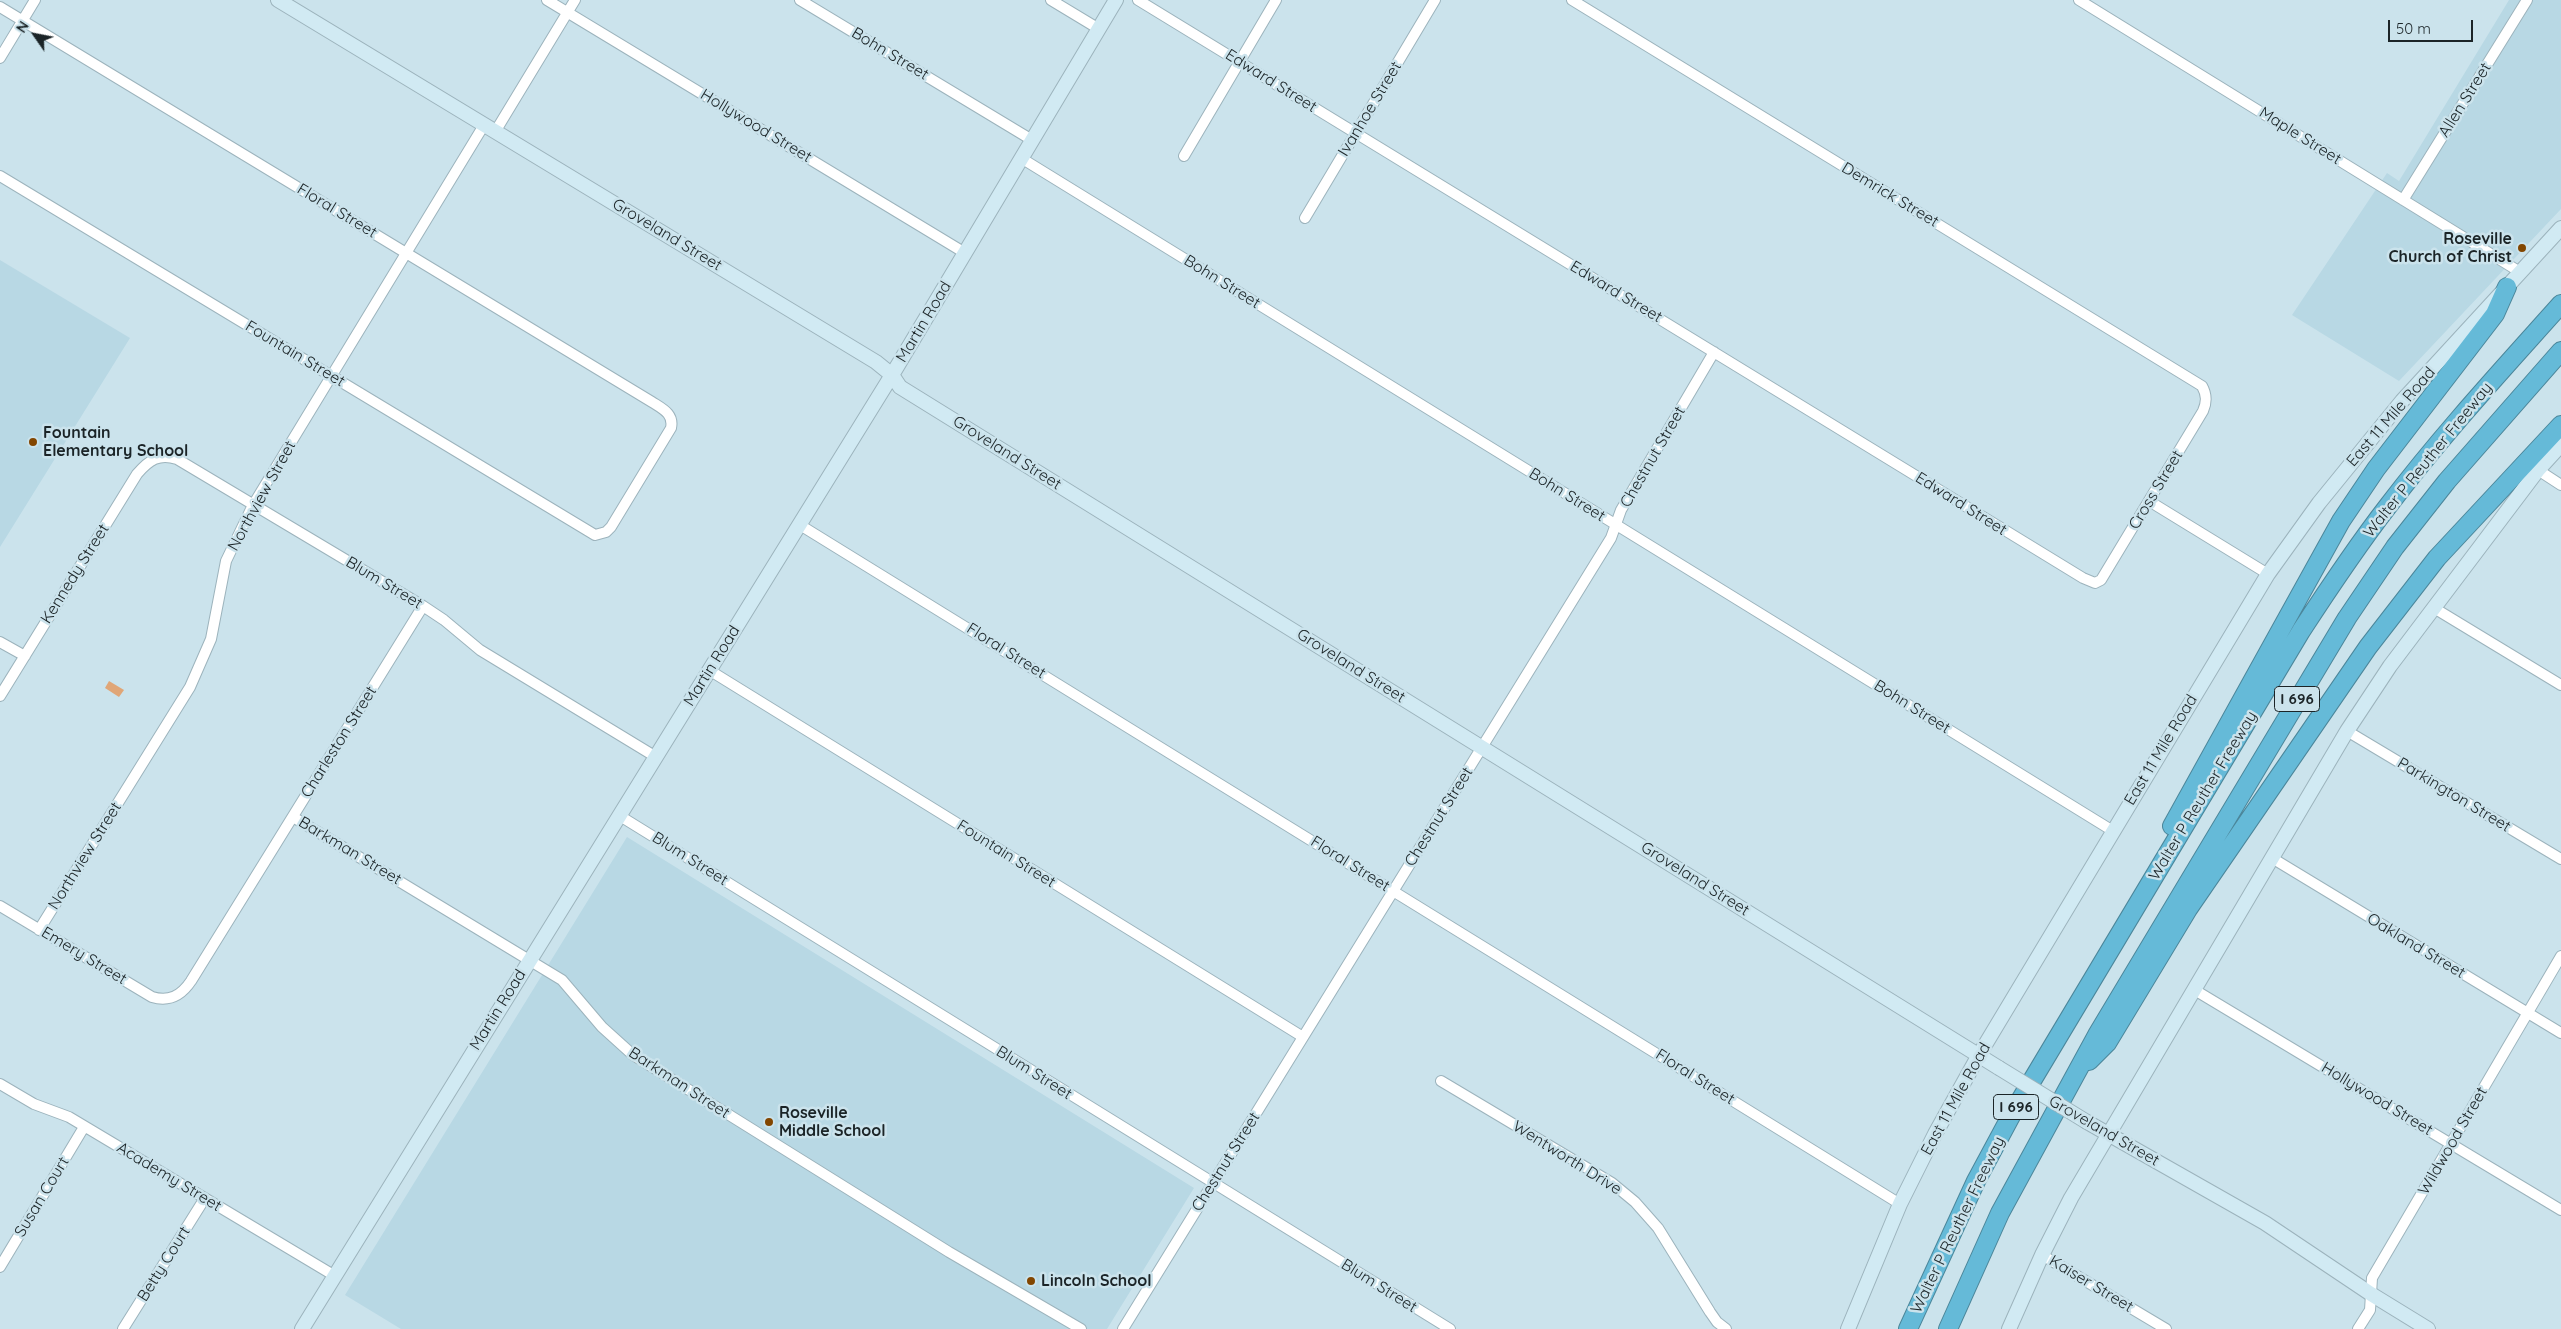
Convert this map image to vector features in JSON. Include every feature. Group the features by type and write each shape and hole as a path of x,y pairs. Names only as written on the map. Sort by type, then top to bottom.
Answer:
{"highway":[{"path":"2144,895 2171,828 2191,789 2341,521 2376,469 2495,314 2507,287"},
{"name":"Walter P Reuther Freeway","path":"1908,1329 1976,1181 2007,1122 2301,631 2347,561 2436,447 2561,304"},
{"name":"Walter P Reuther Freeway","path":"1948,1329 2004,1205 2096,1035 2370,583 2447,481 2561,351"},
{"path":"2075,1076 2107,1043 2188,909 2339,688 2399,605 2479,512 2561,424"}],"street":[{"path":"0,58 35,0"},
{"name":"Groveland Street","path":"278,0 876,362 892,376 900,387 2107,1135 2265,1222 2371,1294 2428,1329"},
{"name":"Hollywood Street","path":"547,0 965,253"},
{"name":"Northview Street","path":"39,930 190,687 211,639 226,561 254,505 406,253 575,0"},
{"name":"Bohn Street","path":"800,0 1032,140"},
{"path":"1051,0 1099,29"},
{"name":"Martin Road","path":"302,1329 892,376 1116,0"},
{"name":"Edward Street","path":"1138,0 2083,578 2095,583"},
{"path":"1184,156 1276,0"},
{"name":"Ivanhoe Street","path":"1304,218 1435,0"},
{"name":"Demrick Street","path":"1572,0 1589,4 2197,383 2206,392"},
{"name":"Maple Street","path":"2079,0 2520,272"},
{"name":"Allen Street","path":"2403,200 2527,0"},
{"name":"Floral Street","path":"0,8 666,411 671,418 670,431 611,527 601,534 590,532"},
{"name":"Bohn Street","path":"1021,158 2113,831"},
{"name":"Fountain Street","path":"0,176 590,532"},
{"name":"East 11 Mile Road","path":"1848,1329 1900,1204 1935,1134 1979,1055 2268,574 2360,451 2402,401 2561,228"},
{"name":"Chestnut Street","path":"1123,1329 1611,538 1621,510 1714,352"},
{"name":"Cross Street","path":"2095,583 2101,580 2105,574 2203,411 2206,404 2206,392"},
{"path":"2009,1329 2042,1255 2107,1135 2347,731 2390,666 2538,470 2561,445"},
{"name":"Blum Street","path":"156,457 166,456 177,459 423,606 444,620 480,650 656,757"},
{"name":"Kennedy Street","path":"0,696 137,474 156,457"},
{"path":"2538,470 2561,485"},
{"path":"2149,501 2268,574"},
{"name":"Floral Street","path":"800,525 1900,1204"},
{"name":"Charleston Street","path":"170,999 186,990 423,606"},
{"path":"2434,608 2561,685"},
{"path":"0,642 24,656"},
{"name":"Fountain Street","path":"709,670 1303,1037"},
{"name":"Parkington Street","path":"2347,731 2561,859"},
{"name":"Blum Street","path":"620,816 1450,1329"},
{"name":"Barkman Street","path":"293,817 562,980 602,1027 633,1055 942,1248 1081,1329"},
{"name":"Oakland Street","path":"2272,858 2561,1032"},
{"name":"Emery Street","path":"0,906 152,997 170,999"},
{"name":"Wildwood Street","path":"2358,1329 2370,1310 2371,1280 2561,956"},
{"name":"Hollywood Street","path":"2194,989 2561,1210"},
{"name":"Wentworth Drive","path":"1441,1081 1606,1180 1635,1202 1658,1228 1710,1312 1717,1322 1726,1329"},
{"name":"Academy Street","path":"0,1084 34,1104 69,1117 335,1276"},
{"name":"Susan Court","path":"0,1267 84,1127"},
{"name":"Betty Court","path":"124,1329 205,1198"},
{"name":"Kaiser Street","path":"2042,1255 2166,1329"}],"shaded area":[{"path":"2509,0 2561,0 2561,209 2399,381 2292,315 2387,173 2399,181"},
{"name":"Fountain Elementary School","path":"0,260 130,338 0,547"},
{"path":"109,681 124,690 119,697 105,688"},
{"name":"Roseville Middle School","path":"627,837 1194,1188 1107,1329 401,1329 345,1295"}],"place":[{"name":"Roseville Church of Christ","path":"2522,248"},
{"name":"Fountain Elementary School","path":"33,442"},
{"name":"Roseville Middle School","path":"769,1122"},
{"name":"Lincoln School","path":"1031,1281"}]}
